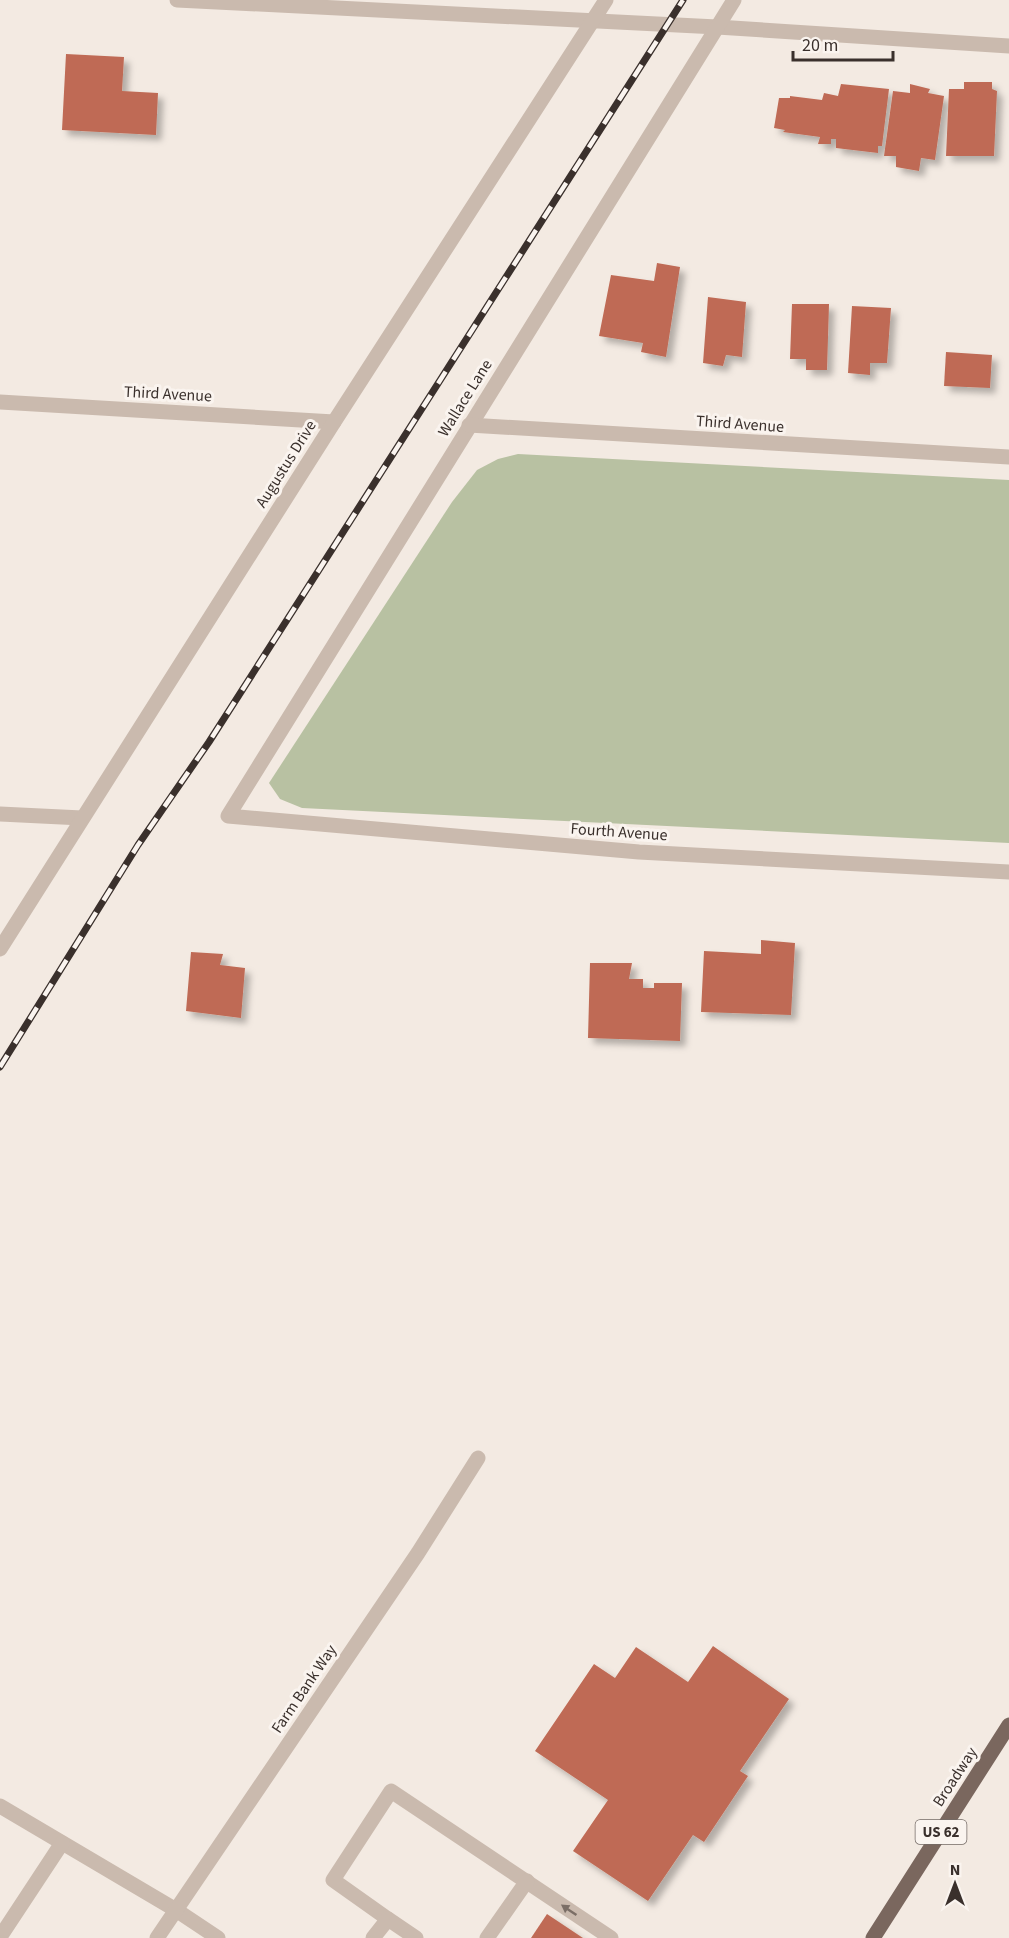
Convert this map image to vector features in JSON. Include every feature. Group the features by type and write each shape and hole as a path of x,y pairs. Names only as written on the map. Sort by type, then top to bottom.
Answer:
{"main road":[{"name":"Broadway","path":"873,1938 1009,1725"}],"street":[{"path":"177,0 717,27 1009,46"},
{"name":"Augustus Drive","path":"0,949 334,422 606,0"},
{"name":"Wallace Lane","path":"228,816 734,0"},
{"name":"Third Avenue","path":"0,402 334,422"},
{"name":"Third Avenue","path":"469,425 1009,457"},
{"path":"0,814 82,818"},
{"name":"Fourth Avenue","path":"228,816 639,852 1009,872"},
{"name":"Farm Bank Way","path":"157,1938 418,1553 478,1458"},
{"path":"416,1938 333,1880 392,1791 611,1938"},
{"path":"0,1806 176,1910 218,1938"},
{"path":"0,1937 62,1842"},
{"path":"487,1938 527,1881"},
{"path":"374,1938 388,1919"}],"green space":[{"path":"518,454 1009,480 1009,843 302,808 280,799 269,783 452,502 477,470 498,459"}],"building":[{"path":"66,54 124,57 122,91 158,93 156,135 62,130"},
{"path":"964,82 992,82 992,89 997,91 994,156 946,156 949,89 964,89"},
{"path":"841,84 889,89 882,146 878,146 878,153 836,148 836,139 831,139 831,144 818,144 820,137 783,132 785,130 774,128 779,98 790,98 790,96 822,100 824,93 838,96"},
{"path":"910,84 930,89 928,93 944,96 935,160 921,158 919,171 896,167 896,156 884,156 893,91 910,93"},
{"path":"657,263 680,267 666,357 641,352 643,343 599,336 611,275 654,281"},
{"path":"708,297 746,302 742,357 726,355 723,366 703,363"},
{"path":"792,304 829,304 827,370 806,370 806,359 790,359"},
{"path":"852,306 891,308 887,363 870,363 870,375 848,373"},
{"path":"946,352 992,355 990,388 944,386"},
{"path":"761,940 795,943 791,1015 701,1012 704,951 761,954"},
{"path":"191,952 223,954 220,965 245,968 241,1018 186,1011"},
{"path":"590,963 632,963 629,979 643,979 643,988 654,988 654,983 682,983 680,1041 588,1038"},
{"path":"713,1646 789,1699 740,1771 748,1776 704,1842 693,1835 648,1901 573,1851 608,1800 535,1751 594,1664 615,1678 636,1647 688,1682"},
{"path":"547,1914 583,1938 531,1938"}],"railway":[{"path":"0,1067 138,845 209,742 683,0"}]}
